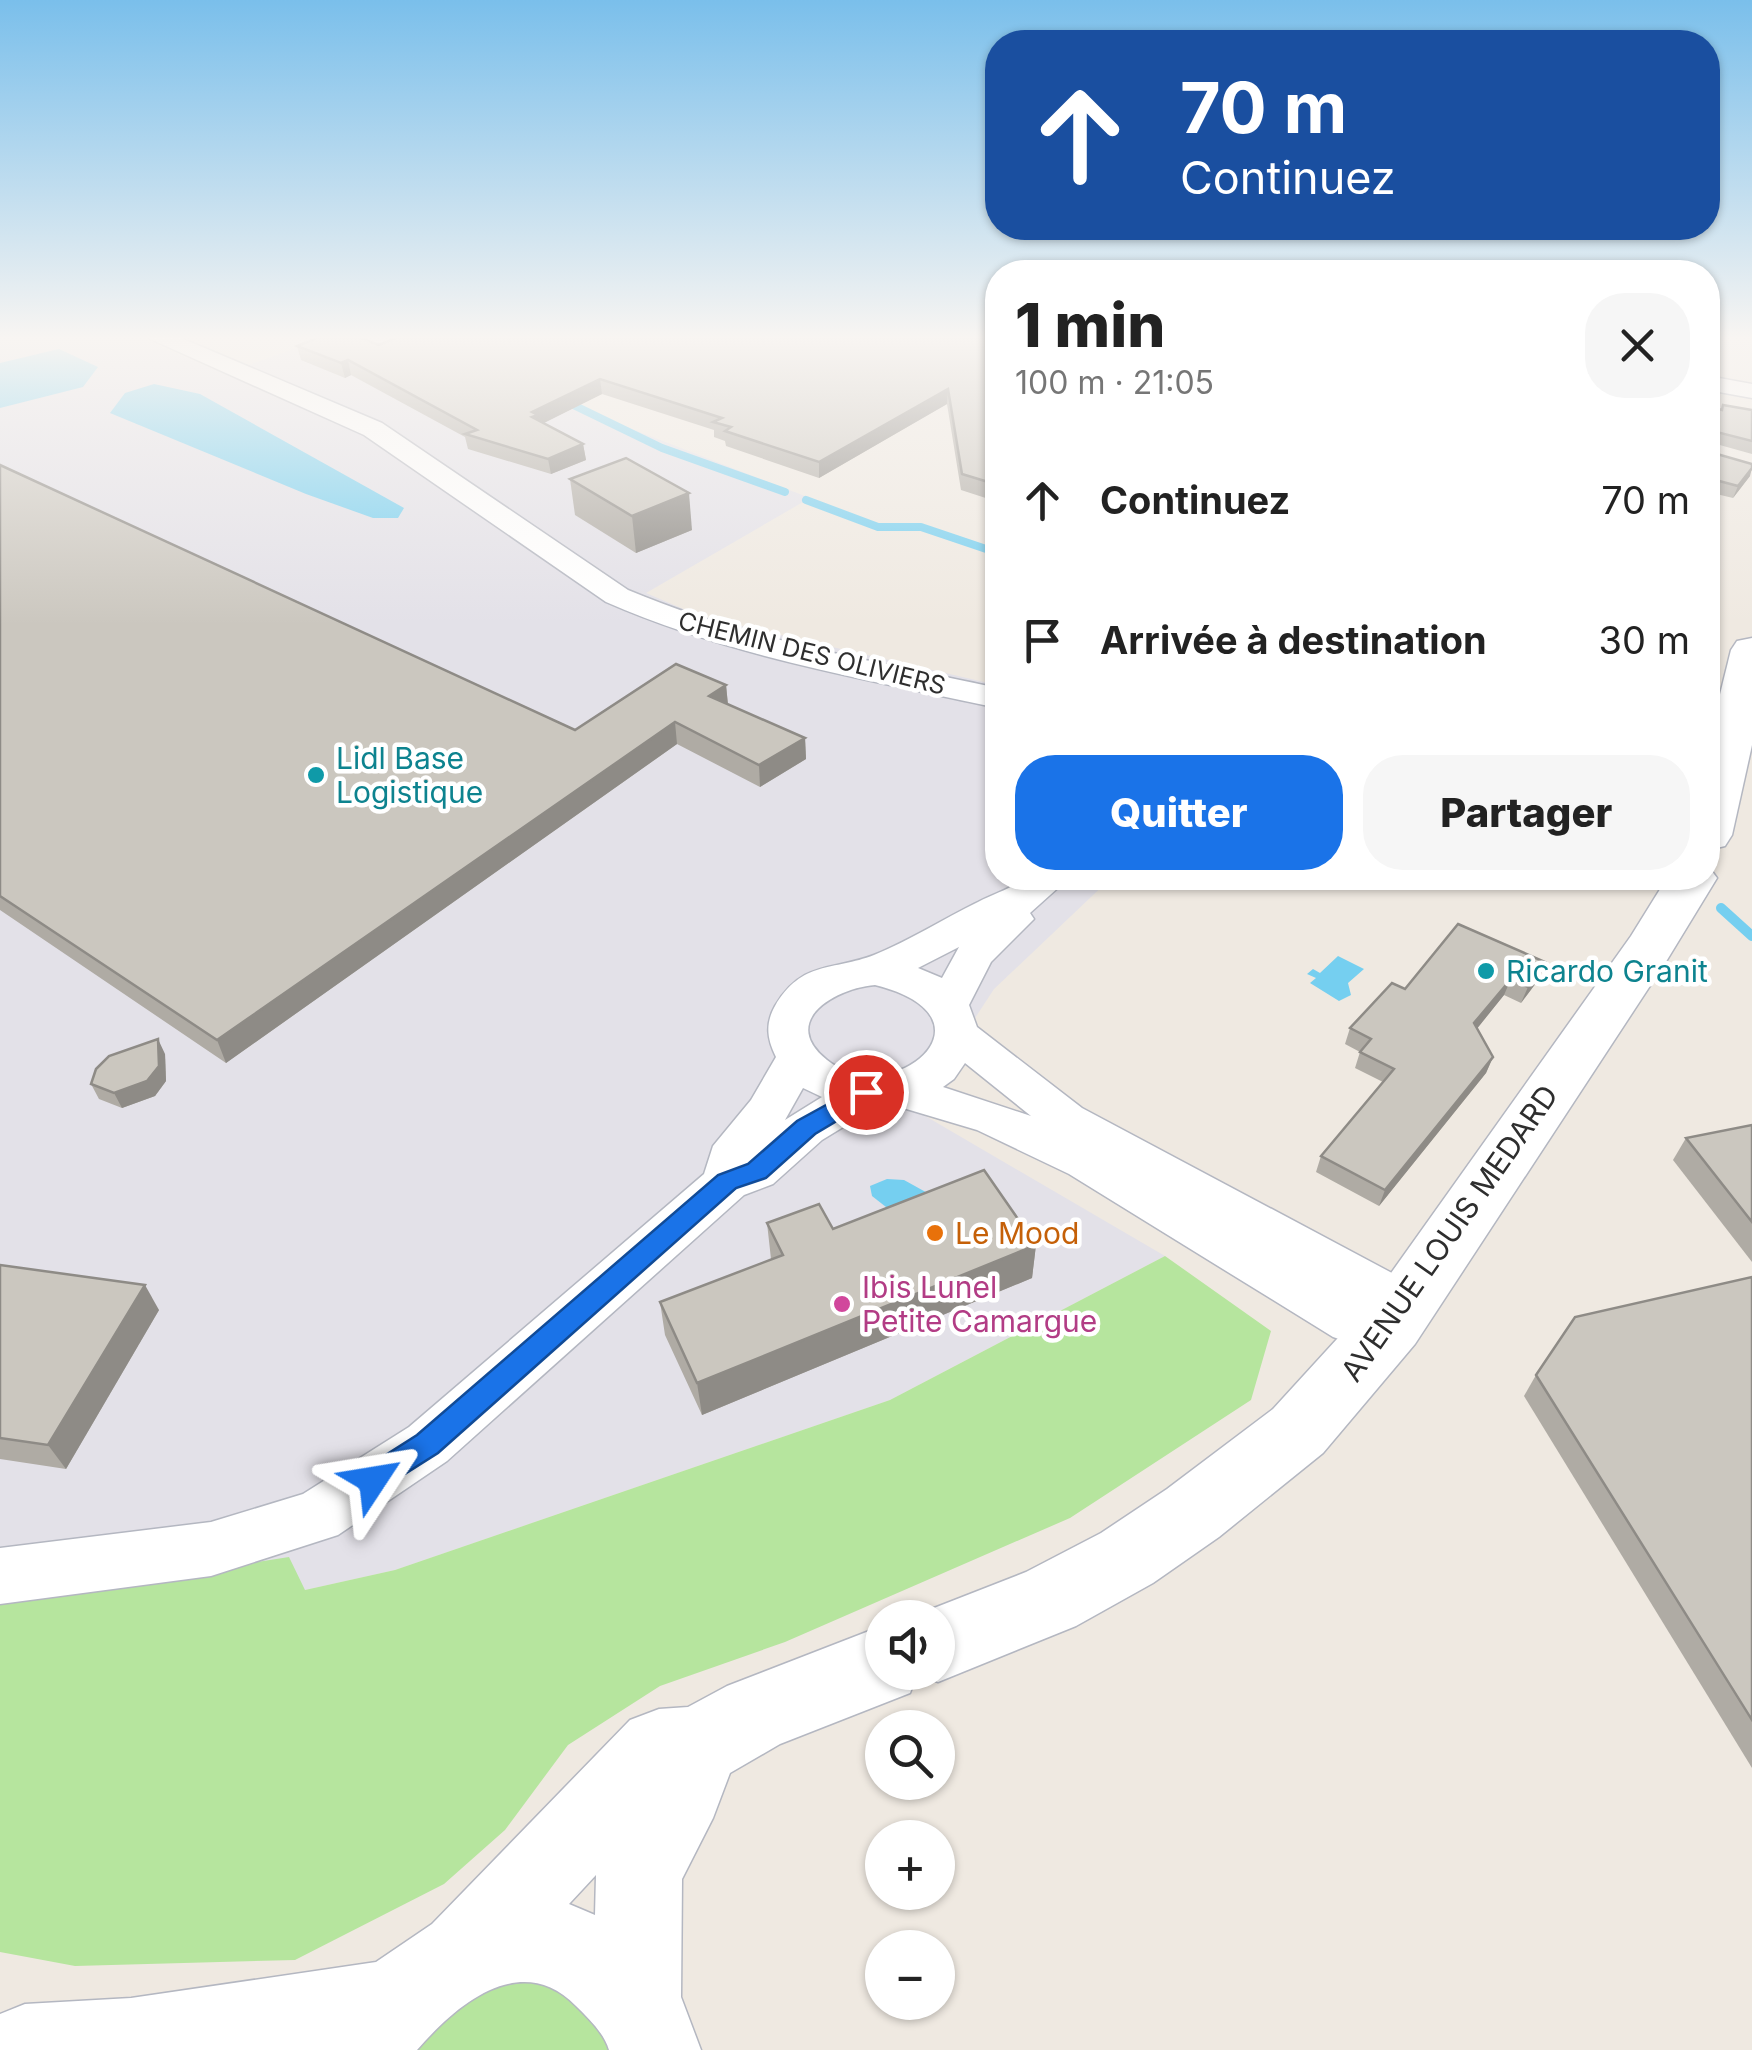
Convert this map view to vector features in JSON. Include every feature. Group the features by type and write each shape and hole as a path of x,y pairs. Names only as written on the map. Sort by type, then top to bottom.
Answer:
{"street":[{"name":"CHEMIN DES OLIVIERS","path":"380,434 617,596 648,611 737,639 985,695"},
{"path":"1720,785 1752,650"},
{"path":"876,971 918,980 954,1019 1066,1120 1374,1288 1392,1324 1352,1322 1085,1161 992,1118 882,1091 838,1086 814,1075 796,1058 789,1029 800,1000 818,986 841,976 876,971 995,909 1016,904 1034,890"},
{"name":"AVENUE LOUIS MEDARD","path":"955,1637 1049,1600 1127,1558 1193,1514 1298,1431 1392,1324 1685,890"},
{"path":"0,1576 211,1549 318,1516 428,1444 727,1182 757,1171 806,1128 882,1091 921,1081 940,1068 953,1052 954,1019 975,954 1014,921 1016,904"},
{"path":"727,1182 729,1159 767,1112 796,1058"},
{"path":"25,2050 378,2028 428,1974 465,1951 659,1748 696,1748 755,1714 865,1672"},
{"path":"652,2036 639,1873 684,1789 696,1748"},
{"path":"465,1951 505,1940 544,1940 580,1952 612,1974 652,2036"}],"shaded area":[{"path":"0,434 644,434 810,498 646,593 702,617 985,682 985,890 1098,890 994,989 915,1110 1165,1256 890,1400 395,1570 305,1590 0,1603"}],"green space":[{"path":"1165,1256 1271,1331 1251,1400 1070,1518 882,1600 865,1600 865,1607 785,1642 660,1686 568,1745 505,1830 444,1884 295,1960 75,1966 0,1952 0,1603 289,1557 305,1590 395,1570 890,1400"},
{"path":"522,1979 561,1985 622,2050 408,2050 482,1987"}],"water":[{"path":"160,434 271,434 404,508 398,518 373,518"},
{"path":"1338,956 1364,969 1348,983 1351,995 1339,1001 1310,983 1316,978 1307,974 1313,969 1320,973"},
{"path":"887,1179 904,1180 951,1206 916,1220 872,1196 870,1186"}],"building":[{"path":"465,434 563,434 583,444 548,459"},
{"path":"733,434 869,434 819,462"},
{"path":"955,434 985,434 985,481 962,474"},
{"path":"1723,434 1752,434 1752,441"},
{"path":"1720,455 1752,464 1738,486 1720,481"},
{"path":"626,458 689,493 632,516 570,479"},
{"name":"Lidl Base Logistique","path":"0,465 575,730 676,664 726,685 709,696 805,738 759,765 675,722 217,1040 0,896"},
{"path":"1458,924 1545,962 1528,987 1511,979 1474,1023 1493,1057 1385,1190 1321,1156 1394,1069 1360,1052 1371,1039 1350,1028 1392,983 1405,989"},
{"path":"158,1039 159,1066 147,1081 114,1093 91,1084 96,1069 109,1056"},
{"path":"1752,1125 1752,1222 1686,1138"},
{"path":"984,1170 1036,1245 697,1383 660,1302 783,1255 767,1223 819,1204 833,1229"},
{"path":"0,1265 145,1285 48,1445 0,1438"},
{"path":"1752,1277 1752,1720 1536,1375 1575,1317"}],"waterway":[{"path":"632,434 785,492"},
{"path":"806,500 878,527 921,527 985,549"},
{"path":"1721,908 1752,936"}],"place":[{"name":"Lidl Base Logistique","path":"316,775"},
{"name":"Ricardo Granit","path":"1486,971"},
{"name":"Le Mood","path":"935,1233"},
{"name":"Ibis Lunel Petite Camargue","path":"842,1304"}],"route":[{"path":"373,1480 428,1444 727,1182 757,1171 806,1128 866,1092"}]}
